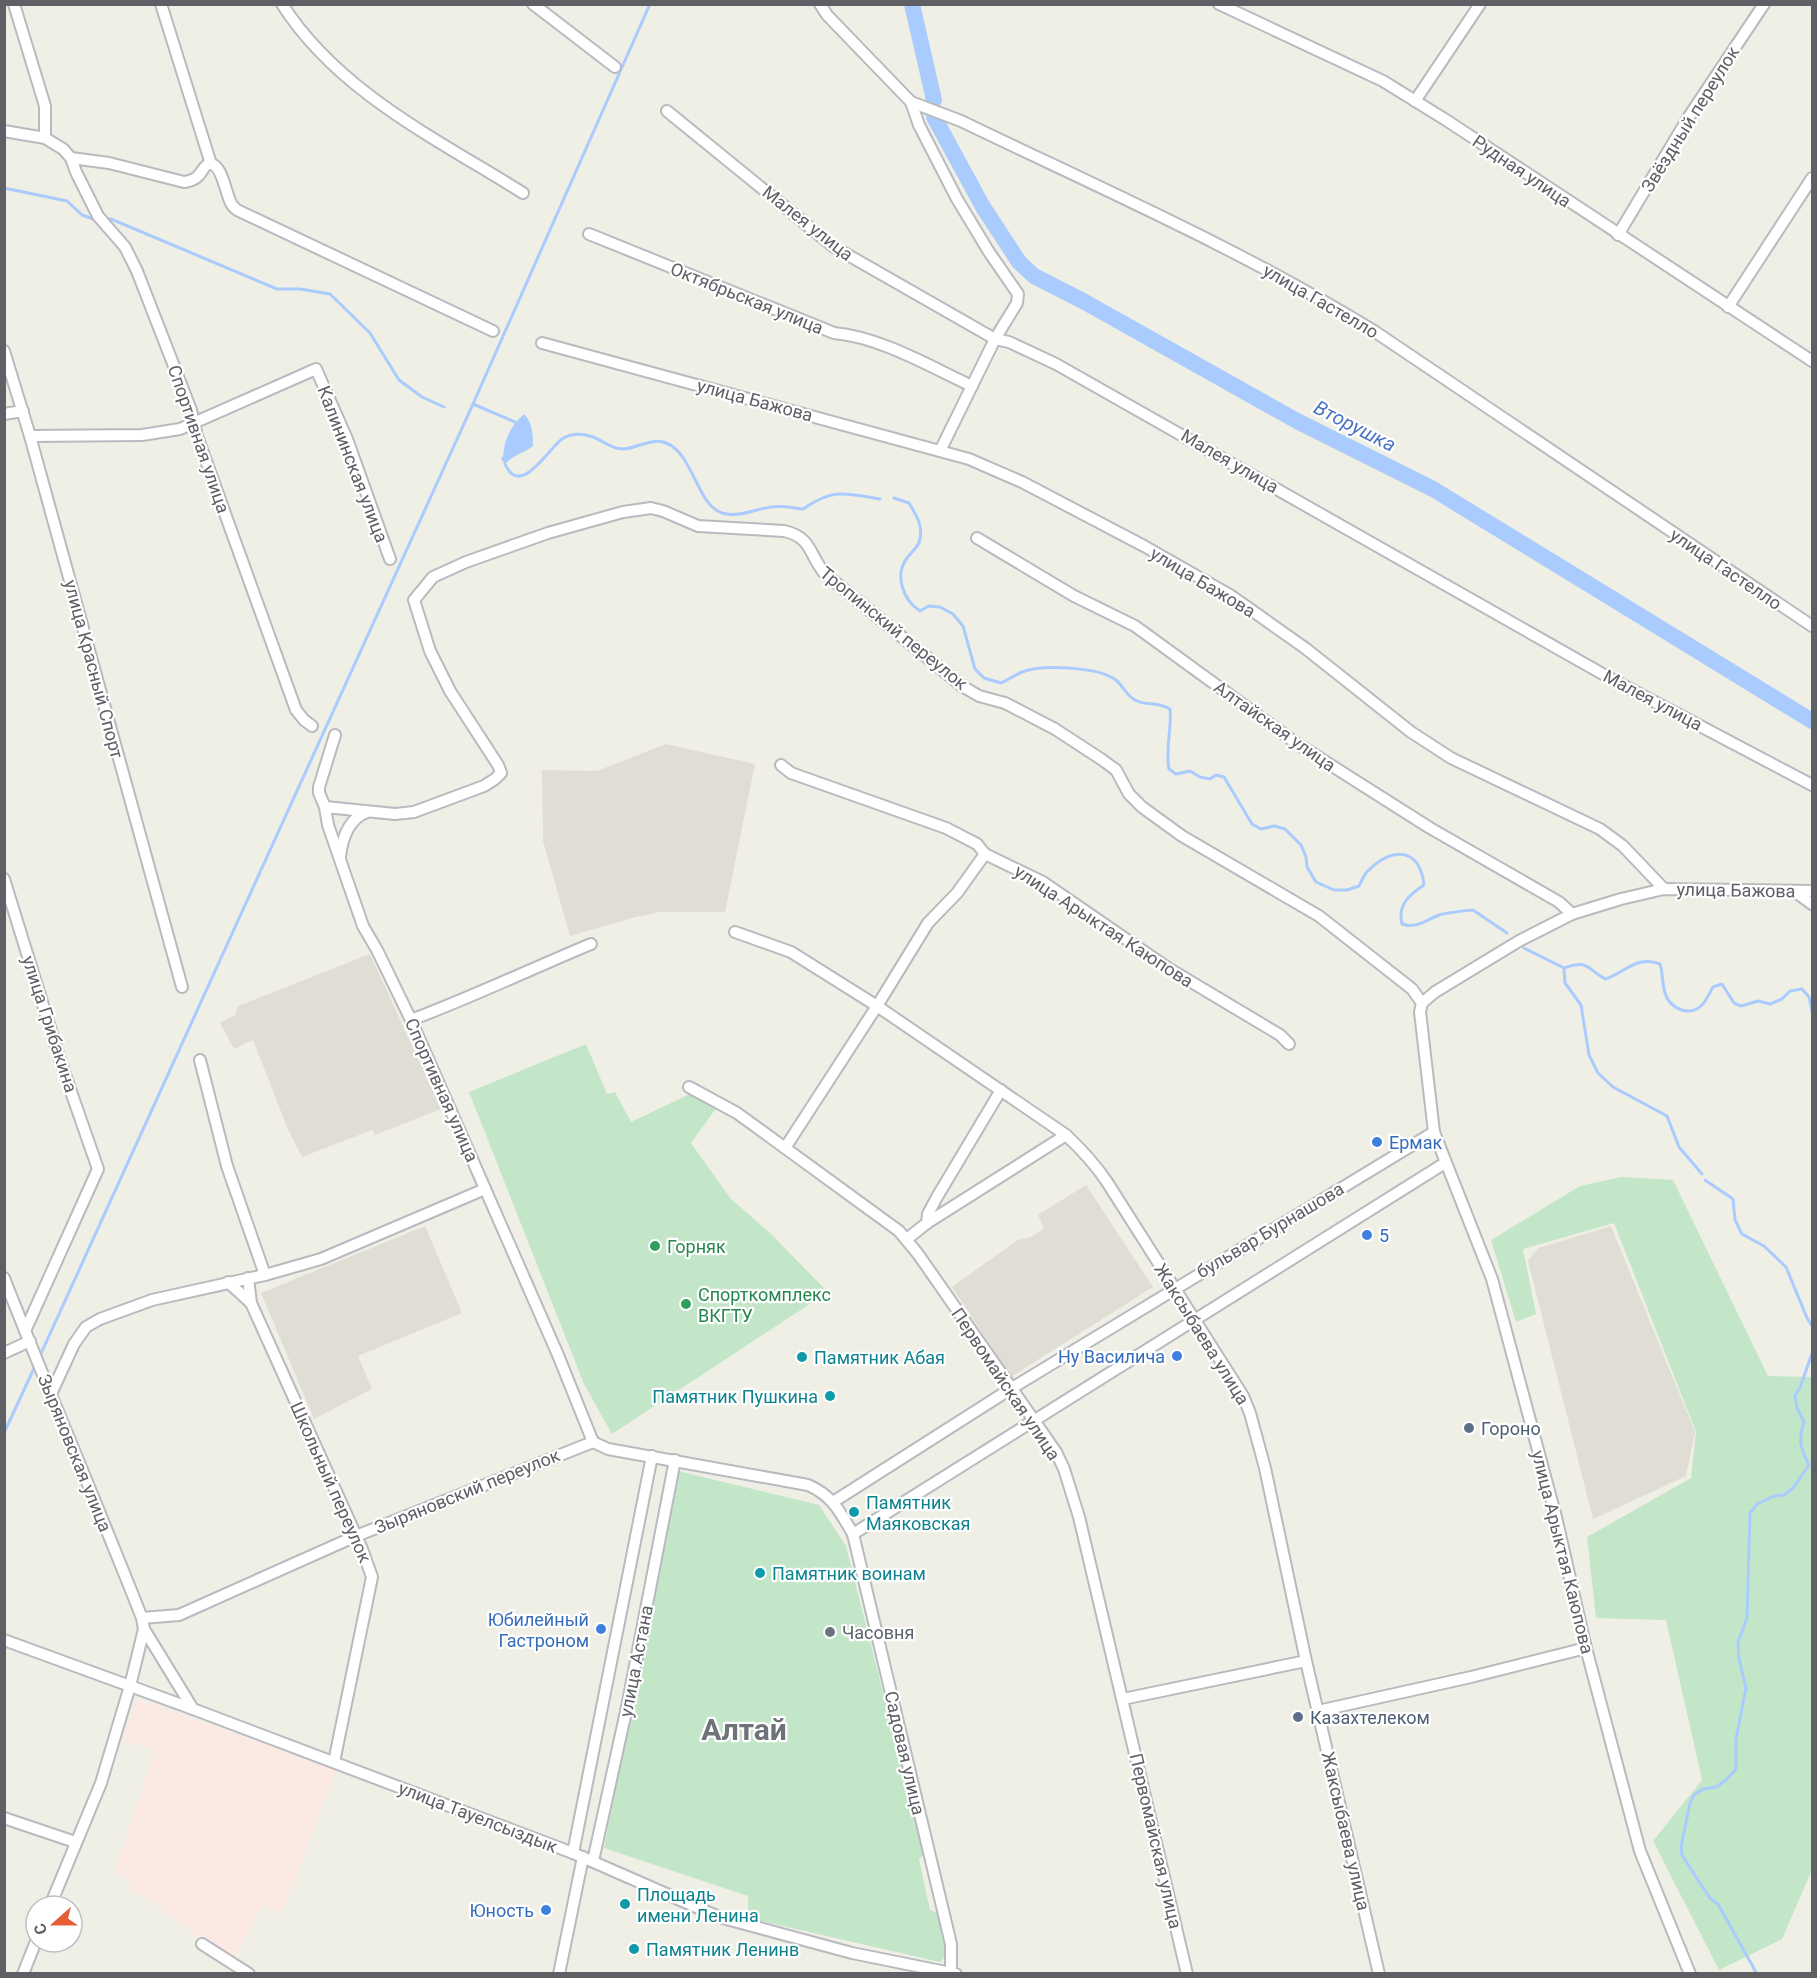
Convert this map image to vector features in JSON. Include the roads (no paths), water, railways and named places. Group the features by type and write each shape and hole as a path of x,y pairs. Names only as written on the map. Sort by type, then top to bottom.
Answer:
{"street":[{"path":"14,4 45,106 45,138"},
{"path":"161,4 212,164 216,165 231,203 237,210 493,331"},
{"path":"282,4 298,30 327,62 379,103 523,193"},
{"path":"533,4 615,67"},
{"name":"улица Гастелло","path":"820,4 827,15 911,102 961,121 1260,265 1316,295 1374,331 1812,626"},
{"name":"Рудная улица","path":"1219,4 1383,81 1812,361"},
{"path":"1415,101 1480,4"},
{"name":"Звёздный переулок","path":"1618,235 1688,118 1764,4"},
{"path":"911,102 919,125 957,199 1018,294 1017,303 995,339 940,451"},
{"name":"Малея улица","path":"667,111 834,247 995,339 1009,342 1056,363 1615,681 1812,785"},
{"path":"4,131 45,138 63,149 71,158 110,163 184,182 196,179 207,165 212,164"},
{"name":"Спортивная улица","path":"71,158 100,219 125,247 137,271 191,410 193,423 296,710 312,726"},
{"path":"1728,307 1812,178"},
{"name":"Октябрьская улица","path":"589,234 834,333 854,335 884,346 972,386"},
{"name":"улица Бажова","path":"542,343 969,459 1022,482 1144,546 1230,595 1305,648 1411,732 1451,758 1600,828 1623,846 1664,889 1812,891"},
{"name":"улица Красный Спорт","path":"4,351 30,436 182,987"},
{"name":"Калининская улица","path":"193,423 316,369 347,439 390,559"},
{"path":"4,414 23,411"},
{"path":"30,436 142,435 180,429 193,423"},
{"name":"Тропинский переулок","path":"367,812 395,814 414,812 484,786 501,773 450,691 430,651 414,600 433,577 548,533 623,512 651,508 698,526 714,529 784,531 796,534 808,544 816,563 825,574 962,686 979,696 1005,703 1055,729 1116,770 1129,794 1142,807 1182,836 1319,916 1412,989 1422,1003"},
{"name":"Алтайская улица","path":"977,538 1074,596 1135,626 1296,743 1430,828 1559,902 1572,914"},
{"name":"Спортивная улица","path":"334,735 319,793 363,926 411,1020 558,1355 593,1442"},
{"name":"улица Арыктая Каюпова","path":"782,765 791,773 946,828 977,844 985,854 1043,882 1168,968 1280,1035 1289,1044"},
{"path":"325,807 367,812"},
{"path":"340,858 341,847 352,821 367,812"},
{"path":"785,1148 878,1006 928,923 957,893 985,854"},
{"name":"улица Грибакина","path":"4,879 60,1060 98,1169 28,1336"},
{"path":"1422,1003 1435,992 1519,941 1572,914 1664,889"},
{"path":"1794,891 1812,904"},
{"name":"Жаксыбаева улица","path":"735,932 791,952 878,1006 1066,1135 1091,1159 1243,1396 1265,1468 1306,1661 1379,1974"},
{"path":"411,1020 462,1001 526,970 591,944"},
{"name":"улица Арыктая Каюпова","path":"1422,1003 1420,1012 1434,1132 1492,1279 1556,1517 1586,1648 1640,1851 1690,1974"},
{"path":"200,1060 227,1166 265,1275"},
{"name":"Первомайская улица","path":"689,1087 737,1113 899,1231 907,1239 1056,1452 1064,1469 1079,1517 1187,1974"},
{"path":"927,1223 928,1214 937,1197 1001,1090"},
{"name":"бульвар Бурнашова","path":"833,1502 1174,1288 1434,1132"},
{"path":"907,1239 927,1223 1066,1135"},
{"name":"бульвар Бурнашова","path":"853,1533 1445,1163"},
{"path":"51,1394 74,1344 86,1327 100,1318 152,1300 265,1275 321,1259 485,1189"},
{"name":"Зыряновская улица","path":"4,1278 143,1623 193,1709"},
{"name":"Школьный переулок","path":"248,1278 251,1303 356,1536 372,1577 334,1762"},
{"path":"228,1282 251,1303"},
{"path":"4,1353 28,1336"},
{"path":"593,1442 608,1449 808,1485 821,1491 833,1502"},
{"name":"Зыряновский переулок","path":"143,1623 179,1614 356,1536 593,1442"},
{"name":"улица Астана","path":"560,1974 583,1857 652,1456"},
{"name":"улица Астана","path":"583,1857 627,1707 675,1461"},
{"name":"Садовая улица","path":"833,1502 853,1533 951,1944 953,1973"},
{"path":"55,1894 100,1783 130,1686 143,1623"},
{"name":"улица Тауелсыздык","path":"4,1640 583,1857 719,1917 852,1953 953,1973"},
{"path":"1318,1711 1471,1677 1586,1648"},
{"path":"1123,1699 1306,1661"},
{"path":"4,1818 75,1842"},
{"path":"202,1944 249,1974"},
{"path":"23,1974 31,1954"}],"water":[{"path":"524,414 530,424 533,446 505,464 501,459 506,440 512,428"}],"waterway":[{"path":"39,1358 473,404 650,4"},
{"name":"Вторушка","path":"912,4 934,100"},
{"name":"Вторушка","path":"934,117 983,207 1019,262 1034,276 1297,421 1433,489 1812,721"},
{"path":"4,188 67,201 82,215 96,220"},
{"path":"105,219 111,219 277,289 300,289 330,294 370,333 399,380 422,397 444,407"},
{"path":"473,404 515,422"},
{"path":"505,464 511,473 518,476 526,474 562,439 581,434 596,438 614,448 622,449 655,441 666,443 683,457 706,500 722,513 741,514 775,506 803,509 823,498 840,494 880,499"},
{"path":"894,498 909,503 921,529 918,544 907,558 901,572 905,594 920,611 929,606 940,607 953,614 963,626 975,669 984,678 1001,683 1022,672 1043,668 1070,668 1108,676 1116,680 1135,700 1170,709 1169,769 1176,774 1190,771 1200,777 1210,779 1216,775 1224,777 1252,824 1261,829 1274,826 1285,829 1301,845 1307,867 1316,882 1334,890 1347,890 1359,886 1366,873 1378,862 1395,854 1404,855 1417,864 1424,885 1414,892 1403,906 1402,924 1416,925 1439,915 1473,910 1507,933"},
{"path":"1524,948 1564,968 1586,966 1605,979 1637,963 1660,964 1668,999 1681,1010 1698,1008 1713,987 1722,984 1734,1003 1741,1006 1758,1001 1770,1004 1782,999 1790,991 1802,989 1809,997 1812,1011"},
{"path":"1564,969 1565,983 1581,1005 1589,1055 1598,1073 1613,1087 1667,1116 1679,1147 1702,1174"},
{"path":"1705,1180 1733,1199 1735,1220 1742,1234 1764,1246 1786,1267 1812,1326"},
{"path":"1757,1974 1718,1904 1710,1898 1682,1855 1681,1847 1690,1803 1694,1795 1703,1789 1716,1787 1736,1769 1736,1739 1746,1688 1739,1659 1738,1642 1747,1618 1750,1513 1757,1504 1774,1496 1784,1495 1793,1488 1809,1465 1801,1444 1804,1422 1797,1408 1795,1395 1800,1388 1812,1353"},
{"path":"4,1433 36,1364"}],"place":[{"name":"Ермак","path":"1377,1142"},
{"name":"5","path":"1367,1235"},
{"name":"Горняк","path":"655,1246"},
{"name":"Спорткомплекс ВКГТУ","path":"686,1304"},
{"name":"Ну Василича","path":"1177,1356"},
{"name":"Памятник Абая","path":"802,1357"},
{"name":"Памятник Пушкина","path":"830,1396"},
{"name":"Гороно","path":"1469,1428"},
{"name":"Памятник Маяковская","path":"854,1512"},
{"name":"Памятник воинам","path":"760,1573"},
{"name":"Юбилейный Гастроном","path":"601,1629"},
{"name":"Часовня","path":"830,1632"},
{"name":"Казахтелеком","path":"1298,1717"},
{"name":"Площадь имени Ленина","path":"625,1904"},
{"name":"Юность","path":"546,1910"},
{"name":"Памятник Ленинв","path":"634,1949"}],"district":[{"name":"Алтай","path":"744,1729"}]}
